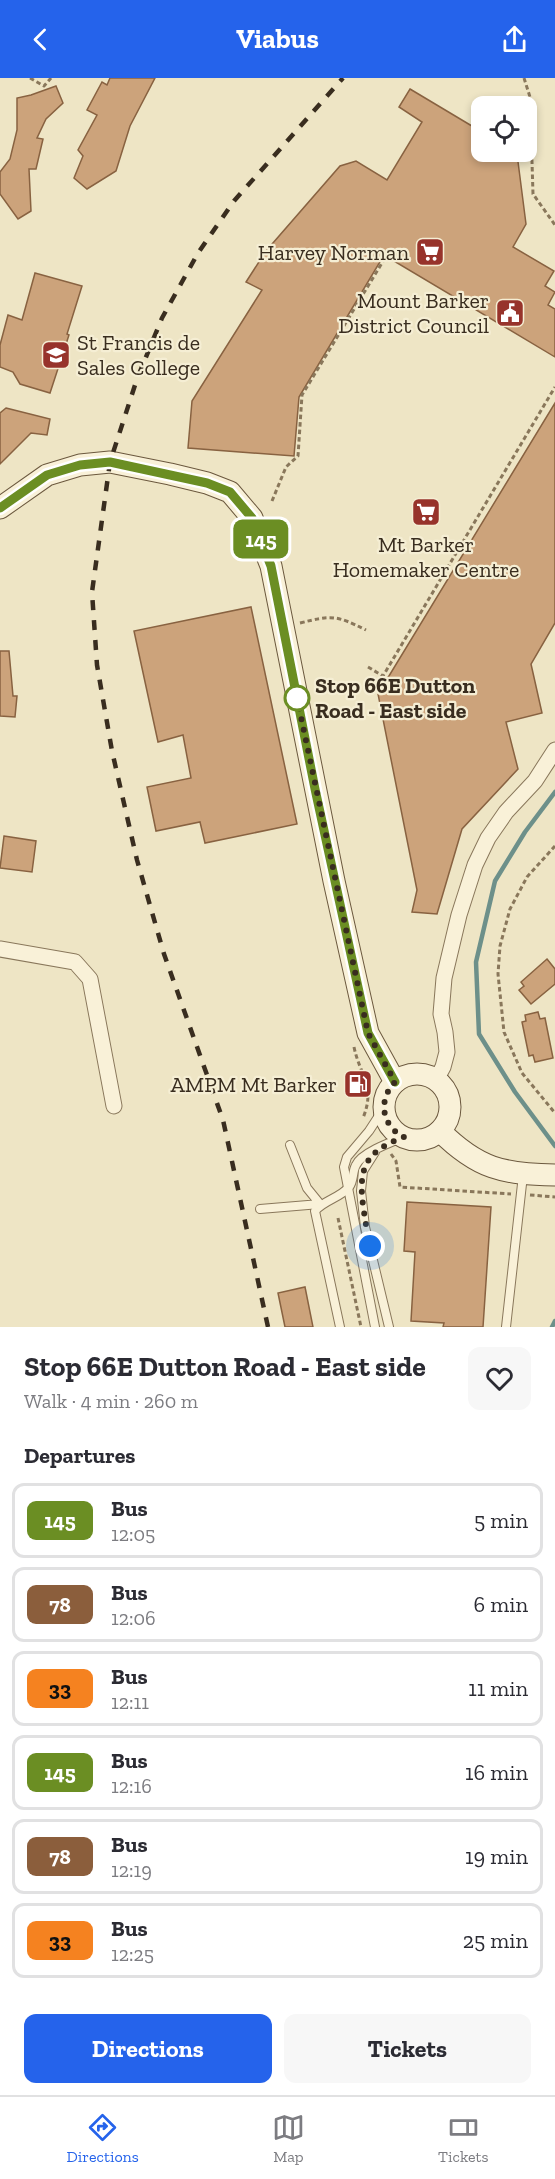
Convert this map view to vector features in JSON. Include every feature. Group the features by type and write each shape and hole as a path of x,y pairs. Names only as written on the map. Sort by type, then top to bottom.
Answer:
{"street":[{"path":"0,508 47,475 80,465 110,462 207,483 230,492 252,518 271,566 327,846 368,1033 395,1082"},
{"path":"436,1080 447,1052 446,1032 441,1014 444,978 459,915 475,865 488,838 507,812 536,780 555,750"},
{"path":"0,949 75,962 90,979 114,1106"},
{"path":"418,1074 436,1080 443,1086 450,1105 446,1123 434,1136 419,1140 404,1137 391,1128 384,1108 386,1094 395,1082 406,1075 418,1074"},
{"path":"440,1131 465,1154 481,1164 502,1172 540,1175"}],"lane":[{"path":"375,1327 348,1189 345,1160 369,1131 384,1108"},
{"path":"260,1209 320,1204 348,1189 358,1160 385,1144 404,1137"},
{"path":"290,1145 307,1188 320,1204"},
{"path":"376,1150 368,1159 363,1171 361,1191 365,1227 389,1327"},
{"path":"506,1327 540,1175"},
{"path":"320,1204 315,1211 340,1327"}],"path":[{"path":"30,78 44,86 51,78"},
{"path":"524,78 530,97 533,194 555,225"},
{"path":"272,501 286,467 298,456 302,395 385,258"},
{"path":"368,667 382,676 555,387"},
{"path":"300,623 329,616 346,620 366,630"},
{"path":"555,846 527,877 510,909 500,946 498,974 504,1032 522,1074 555,1113"},
{"path":"338,1218 361,1327"}],"building":[{"path":"110,78 155,78 130,126 116,171 87,189 74,178 83,156 78,150 97,115 87,110 102,82 107,85"},
{"path":"56,86 63,103 46,119 37,138 43,139 36,169 29,169 31,211 18,219 0,194 0,172 10,159 17,130 17,98"},
{"path":"410,89 471,125 471,162 518,162 526,224 513,247 554,271 545,286 555,292 548,305 555,309 555,357 384,255 299,397 294,456 188,448 192,401 262,290 246,282 266,251 340,166 356,161 387,180 422,122 399,107"},
{"path":"35,273 82,286 50,393 20,384 13,372 0,367 0,345 8,315 22,320"},
{"path":"555,403 555,623 531,664 542,713 506,722 518,769 462,829 437,914 412,912 417,890 378,694"},
{"path":"6,408 50,419 47,435 31,433 0,464 0,413"},
{"path":"251,607 297,824 205,843 200,822 156,831 147,787 191,778 183,735 158,742 134,631"},
{"path":"0,651 9,651 13,696 17,696 15,717 0,716"},
{"path":"4,836 36,841 32,872 0,868"},
{"path":"547,959 555,969 555,984 531,1004 519,990 524,986 521,982"},
{"path":"538,1012 540,1019 545,1018 553,1058 535,1062 533,1055 529,1056 522,1022 526,1021 525,1015"},
{"path":"407,1202 491,1207 483,1327 443,1327 444,1323 411,1321 415,1252 404,1251"},
{"path":"305,1287 313,1327 285,1327 278,1293"}],"waterway":[{"path":"555,792 525,832 495,881 476,962 479,1034 515,1092 555,1146"},
{"path":"552,1327 555,1321"}],"railway":[{"path":"268,1327 223,1120 164,954 137,860 112,751 97,665 92,592 110,462 137,379 162,318 198,253 234,201 343,78"}],"bus line":[{"name":"145","path":"0,508 47,475 80,465 110,462 207,483 230,492 252,518 271,566 334,881 368,1033 395,1082"}],"place":[{"name":"Harvey Norman","path":"430,252"},
{"name":"Mount Barker District Council","path":"510,313"},
{"name":"St Francis de Sales College","path":"56,355"},
{"name":"Mt Barker Homemaker Centre","path":"426,512"},
{"name":"Stop 66E Dutton Road - East side","path":"297,698"},
{"name":"AMPM Mt Barker","path":"358,1084"}],"route":[{"path":"297,698 368,1033 395,1082 385,1098 384,1113 391,1128 404,1137 376,1150 368,1159 363,1171 361,1191 365,1227 370,1246"}]}
